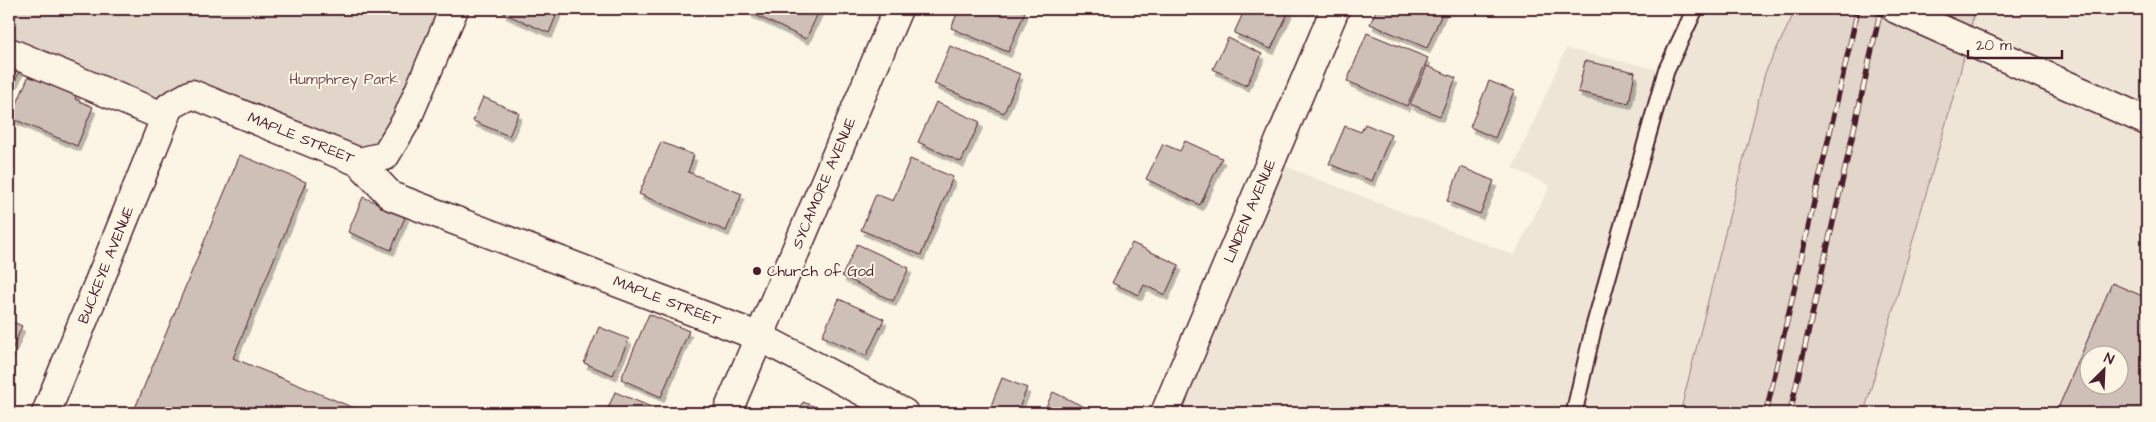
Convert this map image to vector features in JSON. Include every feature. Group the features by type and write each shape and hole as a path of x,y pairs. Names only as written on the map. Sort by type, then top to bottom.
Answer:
{"street":[{"path":"359,162 384,156 389,149 406,121 454,9"},
{"name":"SYCAMORE AVENUE","path":"727,413 898,9"},
{"name":"LINDEN AVENUE","path":"1164,413 1335,9"},
{"path":"1896,9 2147,121"},
{"path":"9,52 165,117"},
{"name":"MAPLE STREET","path":"165,117 170,106 192,94 359,162 391,196 760,337 904,413"},
{"name":"BUCKEYE AVENUE","path":"46,413 165,117"}],"lane":[{"path":"1574,413 1593,330 1666,71 1694,9"}],"shaded area":[{"path":"1695,9 1796,9 1765,73 1680,413 1165,413 1271,161 1514,255 1550,186 1513,168 1566,49 1666,71"},
{"path":"1975,9 2147,9 2147,413 1864,413 1959,77"}],"green space":[{"name":"Humphrey Park","path":"9,9 454,9 385,156 192,94 170,106 9,52"},
{"path":"1796,9 1975,9 1959,77 1864,413 1680,413 1765,73"}],"building":[{"path":"505,9 559,9 549,33 503,13"},
{"path":"750,9 820,9 806,39 749,12"},
{"path":"959,9 1016,9 1025,12 1008,52 951,28"},
{"path":"1245,9 1290,9 1271,49 1234,33"},
{"path":"1377,9 1444,9 1427,48 1370,24"},
{"path":"1367,33 1428,58 1407,106 1347,81"},
{"path":"1228,38 1262,54 1246,86 1213,69"},
{"path":"950,46 1020,74 1004,113 934,84"},
{"path":"9,59 22,65 9,95"},
{"path":"1585,61 1635,72 1629,103 1578,92"},
{"path":"1427,66 1456,78 1440,116 1410,104"},
{"path":"32,68 79,88 75,99 93,107 77,146 11,118"},
{"path":"1489,81 1514,91 1495,138 1470,127"},
{"path":"483,97 519,113 509,136 473,121"},
{"path":"936,102 980,122 961,162 918,142"},
{"path":"1365,124 1391,135 1372,181 1329,164 1345,126 1361,132"},
{"path":"1185,141 1222,158 1200,205 1146,179 1163,144 1180,151"},
{"path":"661,142 694,155 688,172 742,194 726,231 639,194"},
{"path":"240,155 306,182 233,358 366,413 133,413"},
{"path":"910,159 953,177 921,255 861,230 876,194 893,201"},
{"path":"1461,167 1494,181 1480,214 1447,201"},
{"path":"363,197 406,215 391,250 348,232"},
{"path":"1132,243 1179,265 1165,295 1144,285 1139,295 1112,283"},
{"path":"857,244 909,268 893,301 842,276"},
{"path":"2112,283 2147,298 2147,413 2056,413 2078,362 2078,394 2128,394 2128,344 2086,344"},
{"path":"839,299 884,319 866,356 822,336"},
{"path":"649,314 689,331 661,397 621,379"},
{"path":"9,320 22,326 9,357"},
{"path":"599,327 629,339 613,375 584,363"},
{"path":"1002,378 1027,388 1017,413 988,413"},
{"path":"615,392 656,409 654,413 606,413"},
{"path":"1053,392 1097,413 1043,413"},
{"path":"803,402 831,413 798,413"}],"railway":[{"path":"1766,413 1858,9"},
{"path":"1790,413 1881,9"}],"place":[{"name":"Church of God","path":"757,271"}]}
